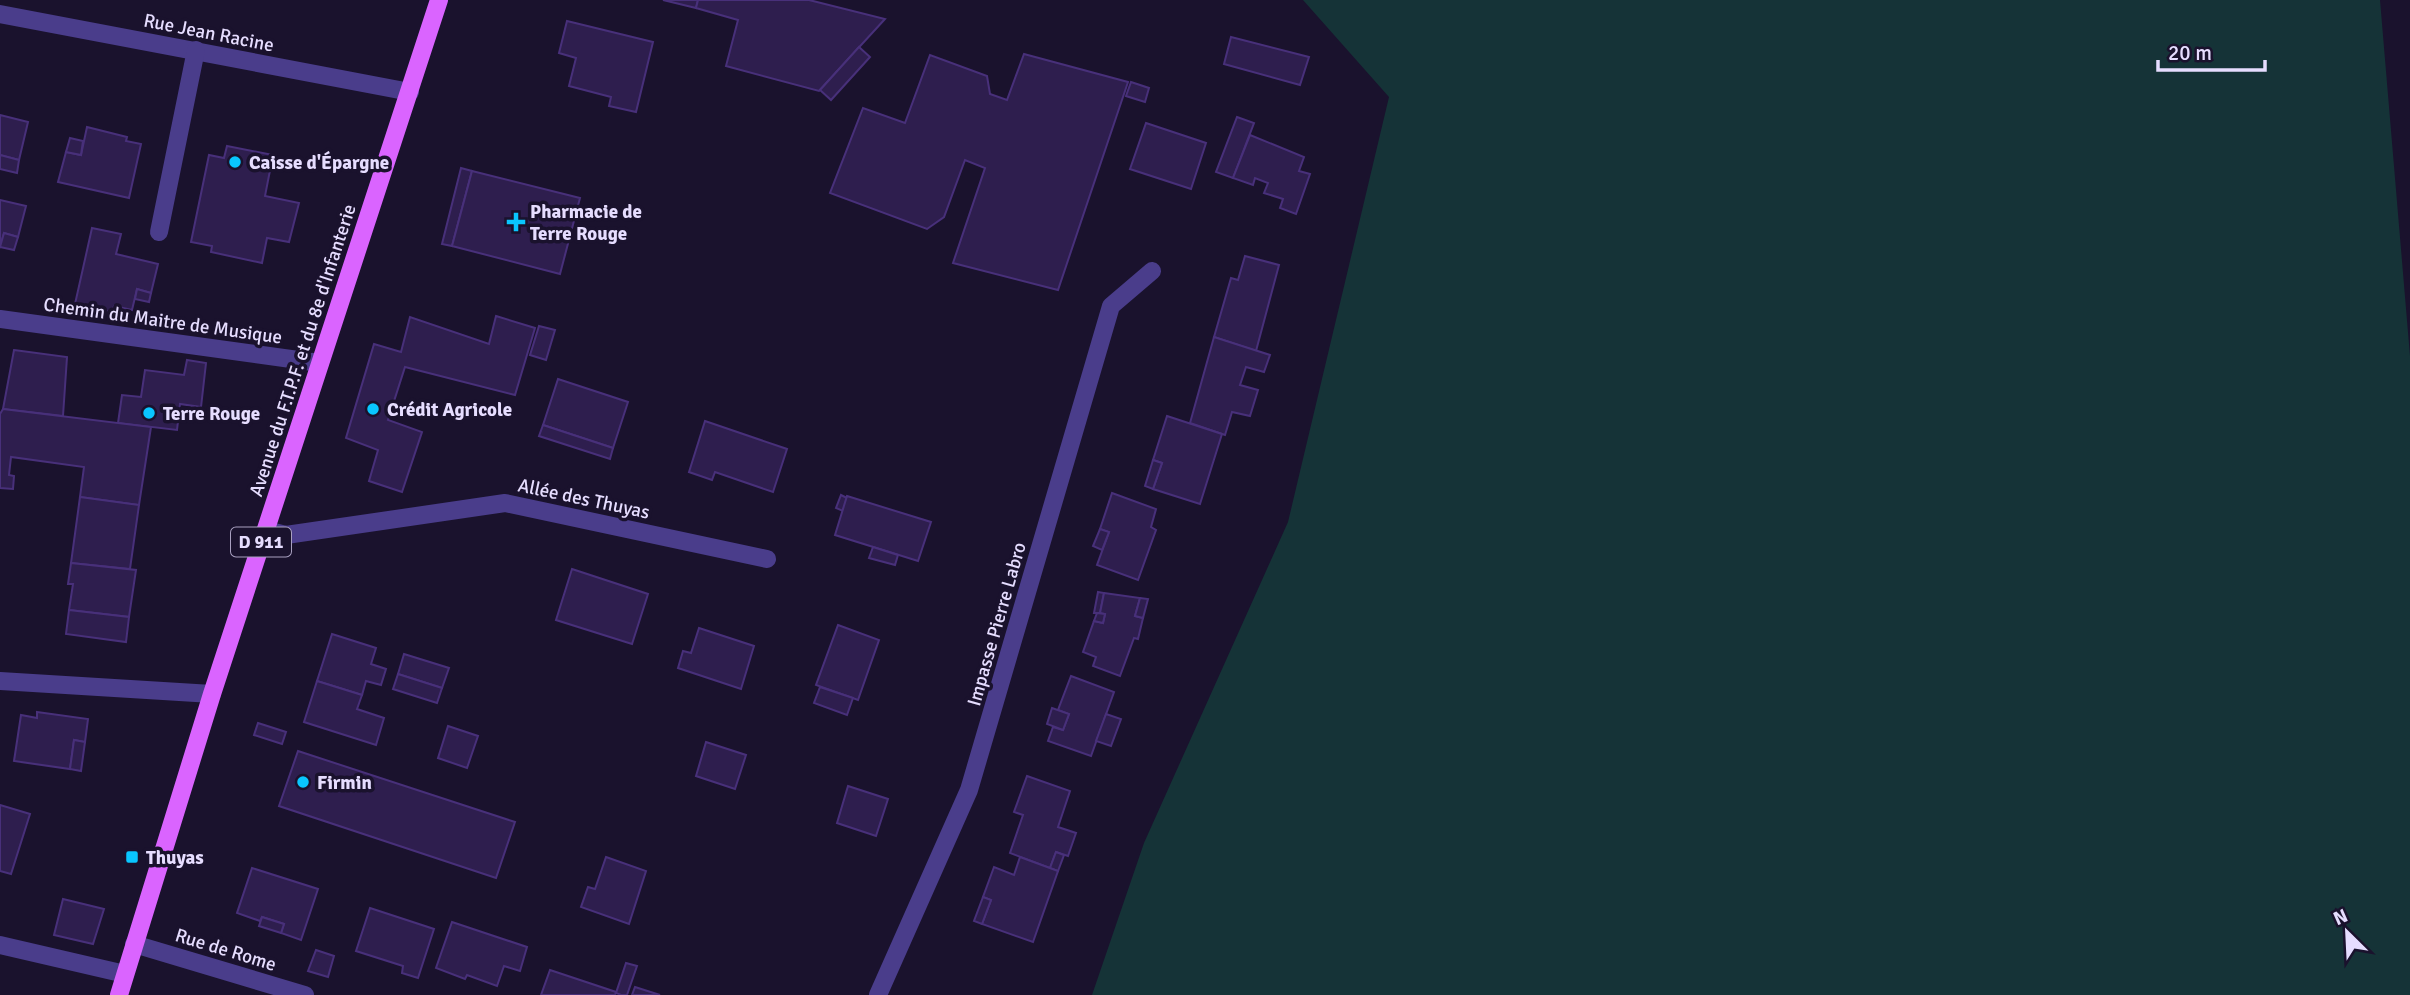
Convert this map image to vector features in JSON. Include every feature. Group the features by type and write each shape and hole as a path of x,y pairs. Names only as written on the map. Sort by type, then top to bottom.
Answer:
{"main road":[{"name":"Avenue du F.T.P.F. et du 8e d'Infanterie","path":"119,995 212,694 439,0"}],"street":[{"name":"Rue Jean Racine","path":"0,14 410,92"},
{"path":"159,232 196,50"},
{"name":"Impasse Pierre Labro","path":"878,995 969,790 1111,306 1152,271"},
{"name":"Chemin du Maitre de Musique","path":"0,319 320,363"},
{"name":"Allée des Thuyas","path":"265,530 286,535 505,503 767,559"},
{"path":"0,681 212,694"},
{"name":"Rue de Rome","path":"134,944 305,995"},
{"path":"0,945 125,974"}],"green space":[{"path":"1303,0 2380,0 2410,356 2410,995 1092,995 1144,843 1288,522 1389,97"}],"building":[{"path":"663,0 698,0 696,8"},
{"path":"698,0 809,0 885,19 819,91 726,66 738,20 696,8"},
{"path":"567,21 653,42 636,112 609,106 611,97 569,86 576,58 559,53"},
{"path":"1231,37 1309,57 1300,85 1224,64"},
{"path":"859,47 870,57 831,100 820,90"},
{"path":"1024,54 1128,82 1058,290 953,263 985,168 965,160 944,217 927,229 830,193 863,108 905,123 930,55 987,76 990,94 1007,100"},
{"path":"1131,82 1149,88 1145,102 1126,96"},
{"path":"0,115 28,122 19,160 0,155"},
{"path":"1237,117 1254,123 1233,178 1216,172"},
{"path":"1146,123 1206,143 1191,189 1130,169"},
{"path":"87,127 127,137 126,141 141,144 129,198 58,182 66,152 81,155"},
{"path":"1250,135 1304,157 1299,171 1310,174 1296,214 1280,208 1283,199 1264,193 1268,183 1255,178 1253,185 1233,178"},
{"path":"70,138 83,141 81,155 66,152"},
{"path":"227,146 273,155 265,196 299,203 289,242 267,238 262,263 211,252 212,246 191,242 209,155 224,158"},
{"path":"0,155 19,160 17,173 0,169"},
{"path":"461,168 472,171 452,246 442,244"},
{"name":"Pharmacie de Terre Rouge","path":"472,171 580,198 560,274 452,246"},
{"path":"0,200 26,206 18,237 4,233 0,248"},
{"path":"92,228 121,234 116,254 158,264 151,293 137,289 132,310 114,306 112,312 75,304"},
{"path":"4,233 18,237 14,250 0,247"},
{"path":"1245,256 1279,265 1256,351 1214,337 1231,278 1238,280"},
{"path":"137,289 151,293 149,302 135,299"},
{"name":"Crédit Agricole","path":"496,316 535,328 515,395 405,367 388,420 422,432 402,492 369,481 378,450 346,438 374,344 401,352 410,317 489,344"},
{"path":"539,326 555,330 546,360 530,355"},
{"path":"1214,337 1270,355 1264,372 1246,367 1240,385 1258,390 1250,416 1232,412 1225,435 1190,423"},
{"path":"14,350 67,357 63,416 3,409"},
{"path":"187,360 206,363 201,407 180,404 177,430 118,423 122,395 141,397 145,370 184,375"},
{"path":"558,379 628,402 613,448 543,425"},
{"path":"3,409 151,427 139,505 80,497 84,467 11,457 9,475 14,476 13,489 0,488 0,414"},
{"path":"1167,416 1222,434 1200,504 1153,489 1162,463 1153,460"},
{"path":"705,421 787,449 773,492 715,472 712,480 689,472"},
{"path":"543,425 613,448 610,459 539,436"},
{"path":"1153,460 1162,463 1153,489 1145,486"},
{"path":"1112,493 1156,509 1151,527 1156,530 1138,580 1097,565 1109,532 1100,529"},
{"path":"841,495 847,498 843,511 836,508"},
{"path":"847,496 931,522 918,561 835,535"},
{"path":"80,497 139,505 130,569 71,563"},
{"path":"1100,529 1109,532 1102,550 1093,546"},
{"path":"873,547 898,555 895,565 869,558"},
{"path":"71,563 136,570 129,617 69,610 73,584 68,584"},
{"path":"572,569 648,594 632,644 556,620"},
{"path":"1098,592 1104,593 1100,613 1094,613"},
{"path":"1104,593 1140,598 1135,616 1143,618 1138,639 1134,638 1120,676 1093,666 1096,657 1083,652 1094,621 1103,623 1105,614 1100,613"},
{"path":"1140,598 1148,599 1143,618 1135,616"},
{"path":"69,610 129,617 126,642 66,634"},
{"path":"1097,613 1105,614 1103,623 1094,621"},
{"path":"838,625 879,640 858,700 816,685"},
{"path":"699,628 754,646 741,689 678,668 683,651 691,653"},
{"path":"332,634 376,648 371,664 386,669 381,685 366,681 362,695 317,681"},
{"path":"404,654 449,668 442,688 398,674"},
{"path":"398,674 442,688 437,703 393,689"},
{"path":"1071,676 1114,692 1091,756 1048,741 1053,727 1063,730 1069,714 1058,710"},
{"path":"317,681 362,695 357,709 384,718 376,745 304,722"},
{"path":"820,687 853,698 847,715 814,703"},
{"path":"1052,708 1069,714 1063,730 1047,724"},
{"path":"37,712 88,719 85,742 74,740 70,769 14,761 21,715 37,718"},
{"path":"1106,714 1121,719 1111,746 1096,741"},
{"path":"258,723 286,732 282,744 254,735"},
{"path":"448,726 478,736 467,768 438,758"},
{"path":"74,740 85,742 81,771 70,769"},
{"path":"706,742 746,755 735,789 696,776"},
{"path":"298,751 515,822 496,878 279,806"},
{"path":"1027,776 1070,791 1058,827 1076,833 1068,856 1056,852 1050,868 1010,853 1023,815 1014,812"},
{"path":"848,786 888,799 876,836 837,823"},
{"path":"0,805 30,814 11,874 0,871"},
{"path":"1056,852 1064,855 1058,871 1050,868"},
{"path":"606,857 646,871 629,924 581,907 588,887 595,889"},
{"path":"1020,857 1058,871 1033,942 982,924 991,900 983,897 994,867 1014,875"},
{"path":"252,868 318,889 301,940 281,933 284,924 262,917 260,921 237,913"},
{"path":"983,897 991,900 982,924 974,921"},
{"path":"63,899 104,909 93,944 54,935"},
{"path":"370,908 434,929 418,978 402,973 403,966 356,951"},
{"path":"262,917 284,924 281,933 259,926"},
{"path":"452,922 527,947 520,971 504,966 497,986 467,975 465,979 436,968"},
{"path":"316,950 334,956 328,977 308,971"},
{"path":"626,963 637,966 627,995 621,995 616,993"},
{"path":"550,970 616,992 615,995 541,995"},
{"path":"635,987 660,995 632,995"}],"place":[{"name":"Caisse d'Épargne","path":"235,162"},
{"name":"Pharmacie de Terre Rouge","path":"516,222"},
{"name":"Crédit Agricole","path":"373,409"},
{"name":"Terre Rouge","path":"149,413"},
{"name":"Firmin","path":"303,782"},
{"name":"Thuyas","path":"132,857"}]}
